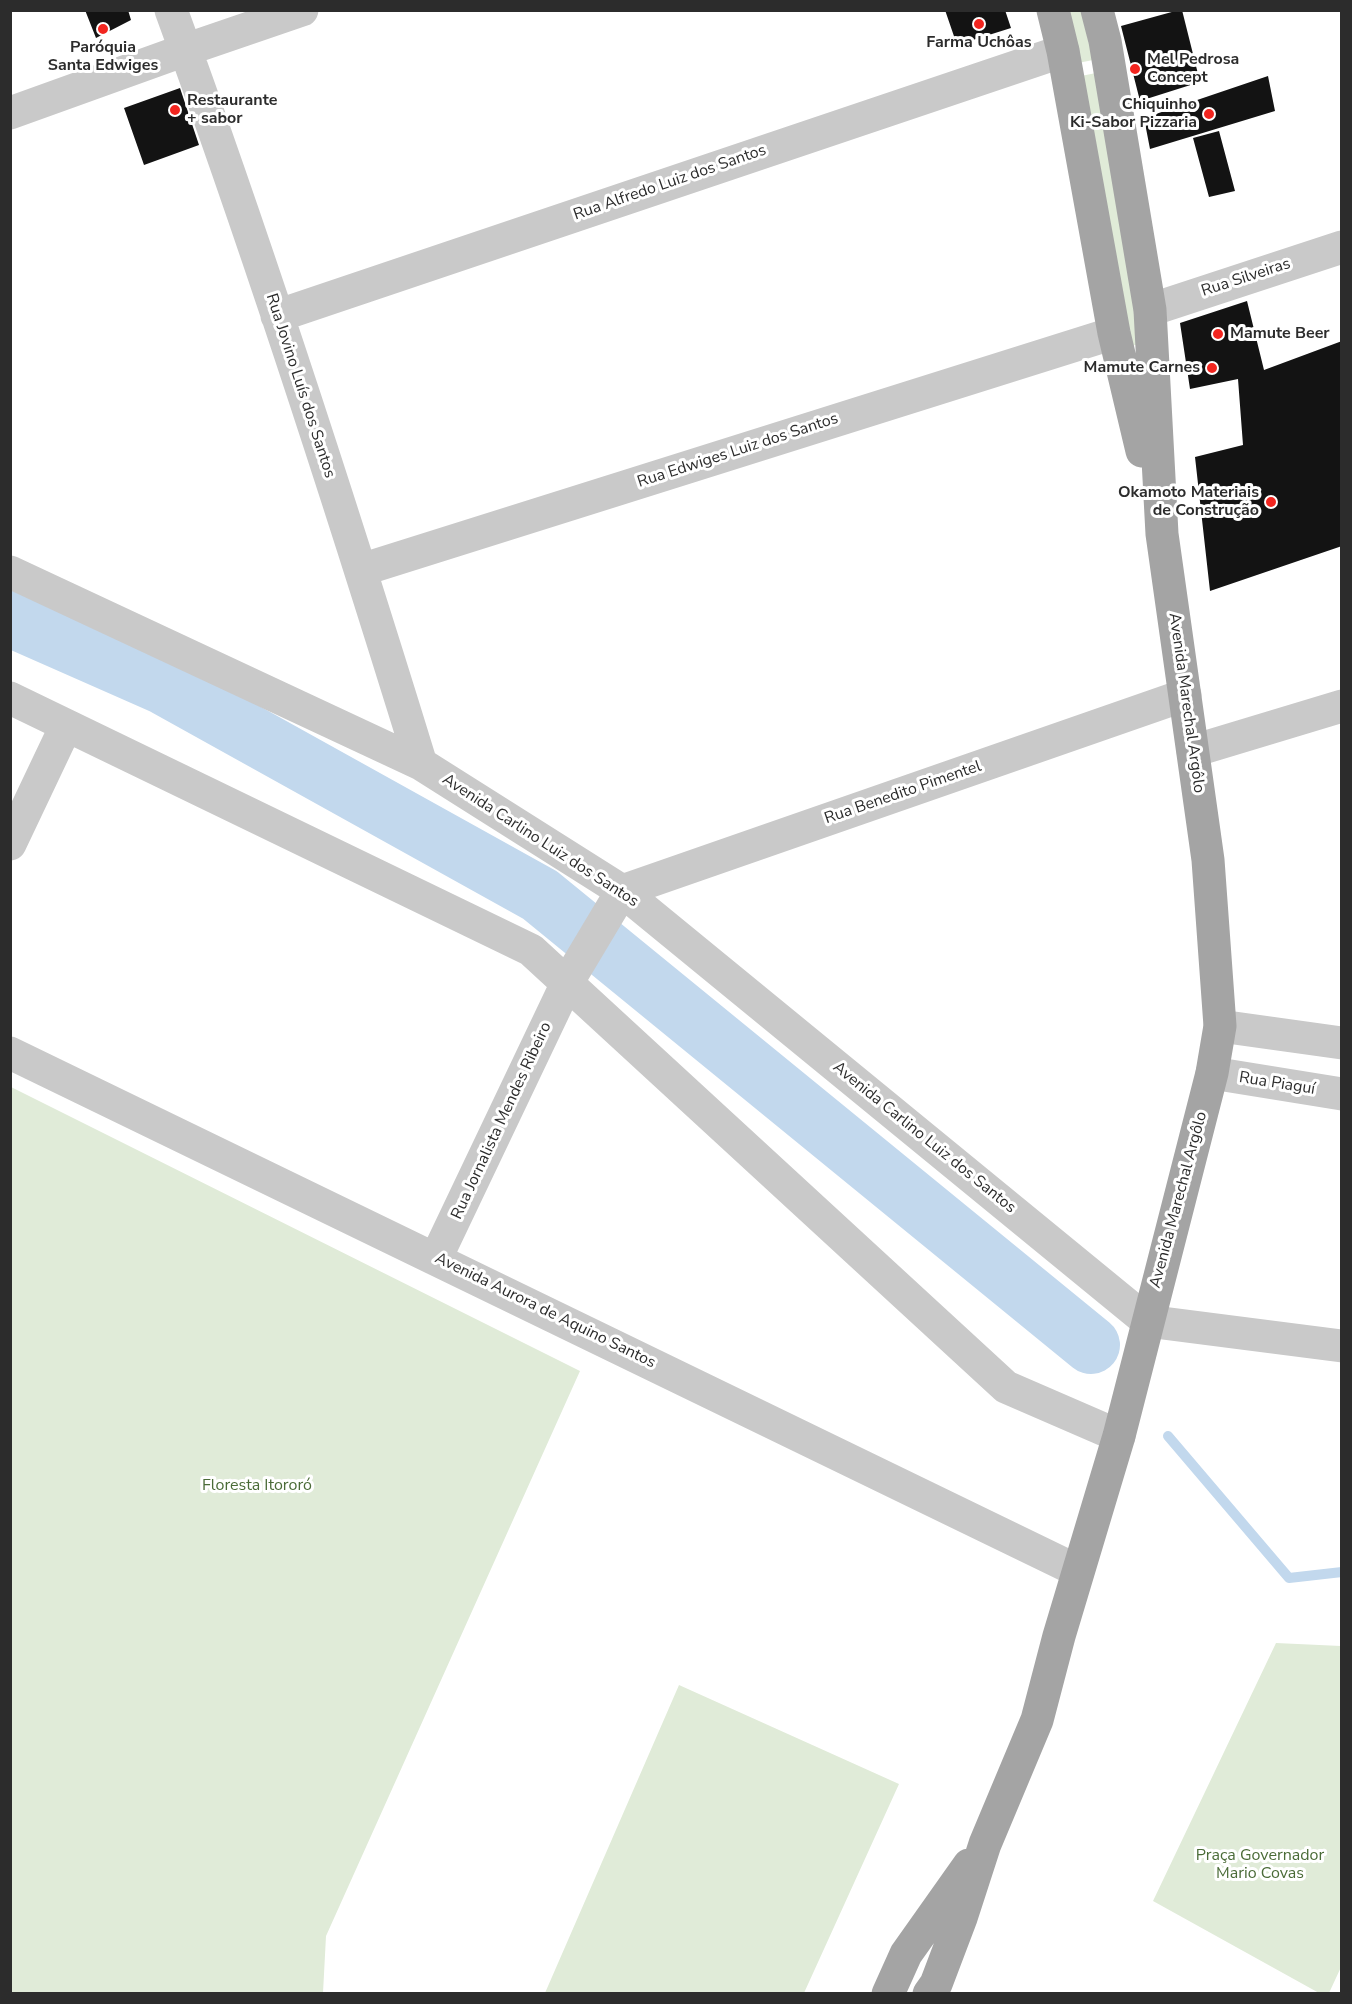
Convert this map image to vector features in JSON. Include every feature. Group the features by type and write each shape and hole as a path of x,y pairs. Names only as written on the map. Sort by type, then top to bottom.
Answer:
{"main road":[{"name":"Avenida Marechal Argôlo","path":"1053,10 1064,51 1114,333 1162,534"},
{"name":"Avenida Marechal Argôlo","path":"929,1994 936,1984 961,1918 985,1844 1037,1720 1078,1571 1119,1436 1212,1073 1220,1026 1208,860 1162,534 1150,310 1105,41 1097,10"},
{"name":"Avenida Marechal Argôlo","path":"888,1994 906,1954 985,1844"}],"street":[{"name":"Rua Jovino Luís dos Santos","path":"171,10 277,316 361,570 421,764"},
{"path":"10,113 302,10"},
{"name":"Rua Alfredo Luiz dos Santos","path":"277,316 1064,51"},
{"name":"Rua Silveiras","path":"1150,310 1341,247"},
{"name":"Rua Edwiges Luiz dos Santos","path":"361,570 1114,333"},
{"name":"Avenida Carlino Luiz dos Santos","path":"10,573 421,764 615,901 1147,1322"},
{"name":"Rua Benedito Pimentel","path":"615,901 1185,695"},
{"path":"10,698 531,950 571,976 1006,1387 1119,1436"},
{"path":"1193,751 1341,705"},
{"path":"10,844 66,726"},
{"name":"Rua Jornalista Mendes Ribeiro","path":"436,1258 571,976 615,901"},
{"path":"1220,1026 1341,1043"},
{"name":"Avenida Aurora de Aquino Santos","path":"10,1053 1078,1571"},
{"name":"Rua Piaguí","path":"1212,1073 1341,1094"},
{"path":"1147,1322 1341,1346"}],"green space":[{"path":"1065,11 1081,11 1093,60 1078,63"},
{"path":"1096,73 1142,344 1129,346 1081,76"},
{"name":"Floresta Itororó","path":"11,1087 580,1371 326,1936 323,1993 11,1993"},
{"name":"Praça Governador Mario Covas","path":"1276,1643 1341,1646 1342,1965 1329,1993 1319,1993 1153,1901"},
{"path":"679,1685 899,1784 804,1993 545,1993"}],"building":[{"name":"Paróquia Santa Edwiges","path":"85,10 128,10 131,20 96,38"},
{"name":"Farma Uchôas","path":"945,10 1005,10 1011,28 957,45"},
{"path":"1182,10 1200,82 1140,101 1121,26"},
{"name":"Chiquinho Ki-Sabor Pizzaria","path":"1268,76 1275,111 1150,149 1144,118"},
{"path":"180,88 199,145 144,165 124,108"},
{"path":"1219,131 1235,191 1209,197 1193,138"},
{"name":"Okamoto Materiais de Construção","path":"1247,301 1264,370 1342,341 1342,546 1210,591 1195,457 1243,445 1238,379 1190,389 1180,323"}],"waterway":[{"path":"10,618 162,685 540,895 1091,1345"},
{"path":"1168,1436 1289,1578 1342,1572"}],"place":[{"name":"Farma Uchôas","path":"979,24"},
{"name":"Paróquia Santa Edwiges","path":"103,29"},
{"name":"Mel Pedrosa Concept","path":"1135,69"},
{"name":"Restaurante + sabor","path":"175,110"},
{"name":"Chiquinho Ki-Sabor Pizzaria","path":"1209,114"},
{"name":"Mamute Beer","path":"1218,334"},
{"name":"Mamute Carnes","path":"1212,368"},
{"name":"Okamoto Materiais de Construção","path":"1271,502"}]}
